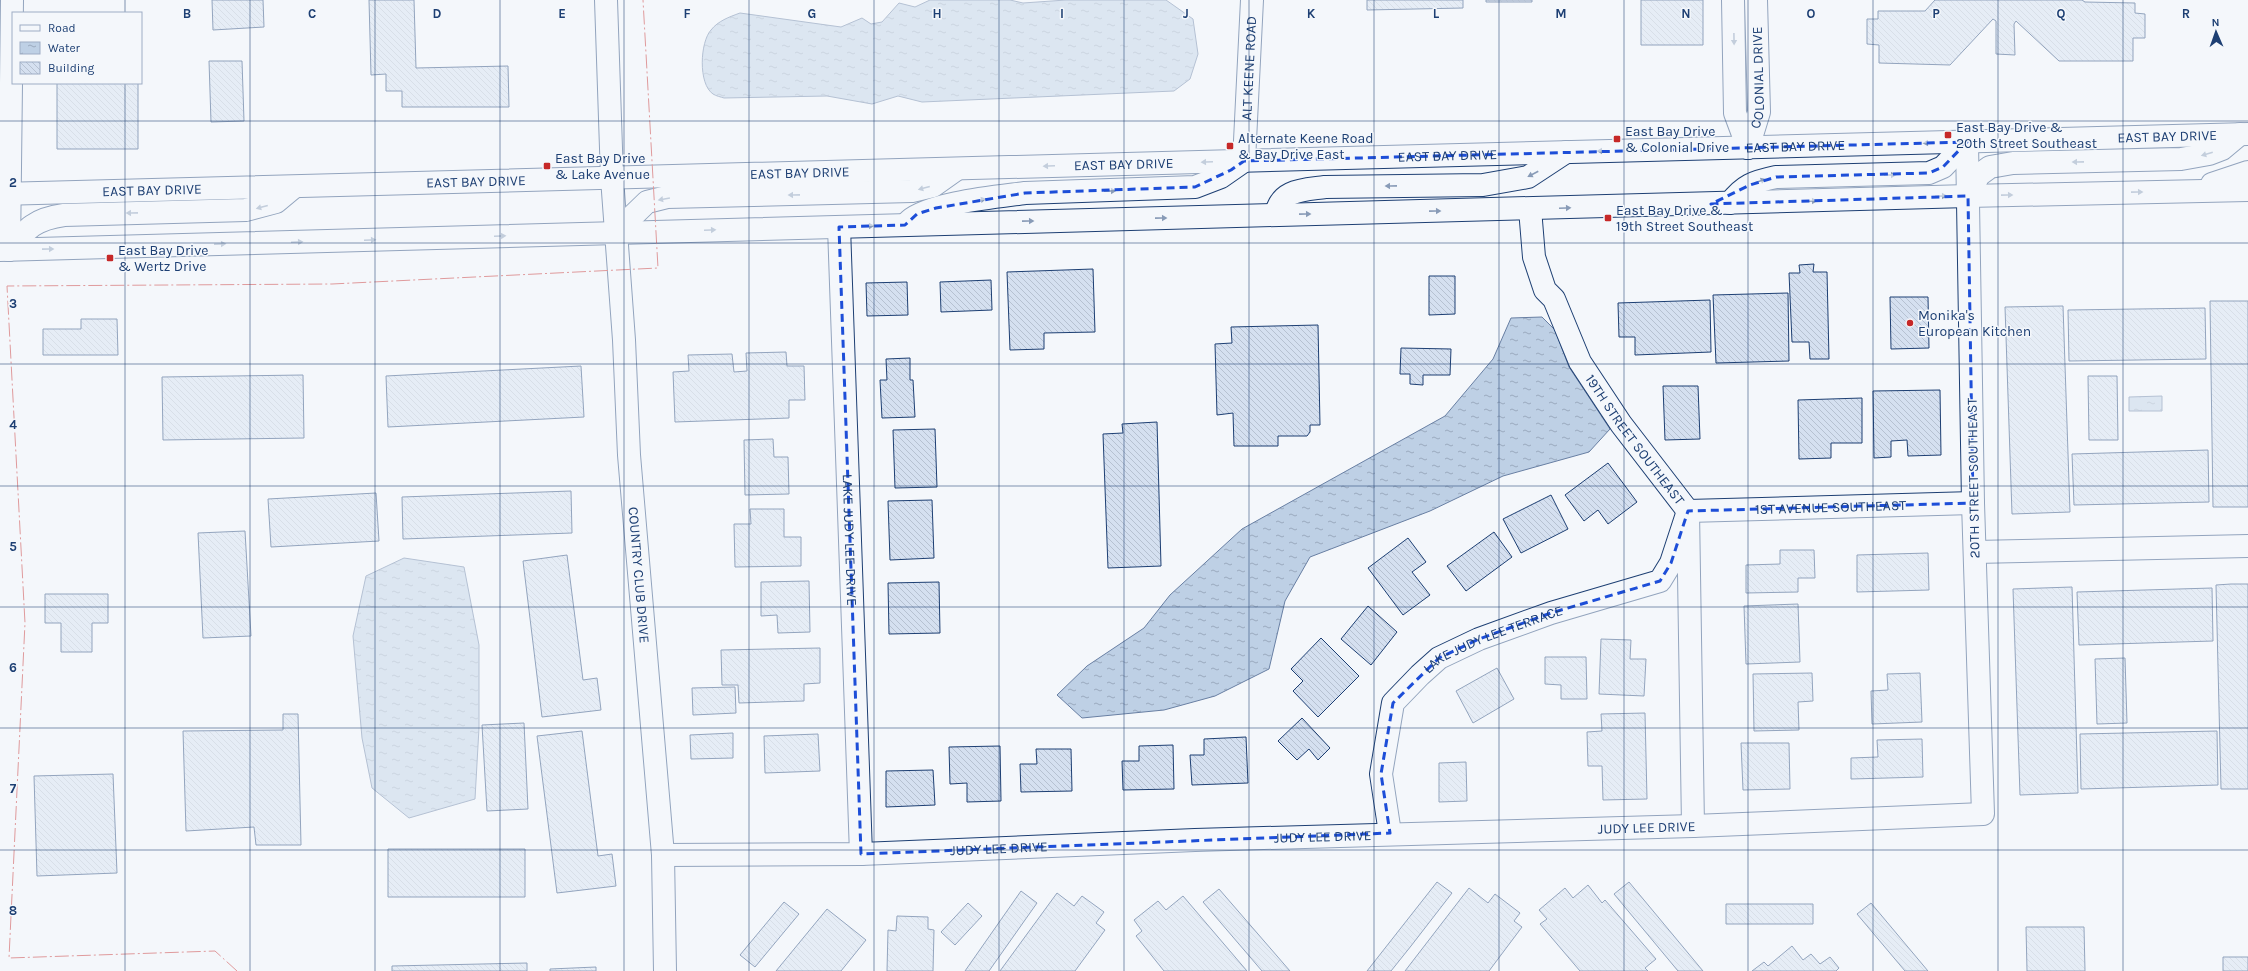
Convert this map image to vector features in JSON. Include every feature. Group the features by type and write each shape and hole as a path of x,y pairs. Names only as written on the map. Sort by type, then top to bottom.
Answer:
{"main road":[{"path":"4,250 3,198 12,0"},
{"name":"COUNTRY CLUB DRIVE","path":"606,0 615,233 624,340 630,463 663,855 665,971"},
{"name":"ALT KEENE ROAD","path":"1244,161 1252,0"},
{"name":"COLONIAL DRIVE","path":"1733,0 1735,113 1748,148"},
{"name":"COLONIAL DRIVE","path":"1748,148 1759,112 1756,0"},
{"path":"1968,196 1979,175 1990,167 2013,164 2181,159 2209,154 2222,149 2244,134"},
{"name":"EAST BAY DRIVE","path":"3,198 294,187 2244,134"},
{"path":"1730,203 1740,190 1763,180 1776,177 1929,173 1943,167 1967,142"},
{"name":"20TH STREET SOUTHEAST","path":"1967,142 1973,503 1983,814"},
{"path":"1276,215 1278,205 1282,199 1291,193 1326,187 1483,185 1528,177 1566,152"},
{"path":"905,225 917,214 936,208 1000,196 1031,193 1195,187 1221,177 1244,161"},
{"path":"615,233 647,202 667,198 912,191 933,186 957,169"},
{"path":"2190,191 2248,172"},
{"path":"4,250 35,222 49,217 64,215 246,210 262,208 276,202 294,187"},
{"path":"4,250 1968,196 2248,190"},
{"name":"19TH STREET SOUTHEAST","path":"1530,209 1534,257 1545,290 1554,299 1580,362 1621,424 1688,511 1693,826"},
{"name":"LAKE JUDY LEE DRIVE","path":"839,227 861,854"},
{"name":"1ST AVENUE SOUTHEAST","path":"1688,511 1973,503"},
{"name":"LAKE JUDY LEE TERRACE","path":"1390,833 1381,774 1393,703 1439,658 1551,613 1660,581 1671,563 1688,511"},
{"path":"1975,552 2248,546"},
{"name":"JUDY LEE DRIVE","path":"663,855 861,854 1390,833 1693,826 1983,814"}],"highlighted area":[{"path":"1967,142 1943,167 1929,173 1776,177 1750,185 1711,204 1968,196 1973,503 1688,511 1671,563 1660,581 1551,613 1479,639 1439,658 1393,703 1381,774 1390,833 861,854 839,227 905,225 917,214 936,208 1025,193 1195,187 1231,170 1244,161"}],"water":[{"path":"930,0 1010,0 1023,3 1066,0 1166,0 1193,19 1198,54 1190,79 1174,91 922,102 898,96 872,104 827,96 724,98 713,94 708,89 703,73 702,63 707,36 720,22 740,13 841,27 862,18 871,24 882,22 899,3 915,7"},
{"path":"1542,317 1555,330 1569,367 1610,429 1589,452 1503,476 1430,511 1310,557 1285,601 1269,669 1215,696 1164,710 1082,718 1057,695 1087,666 1144,628 1170,595 1242,529 1445,416 1493,359 1511,318"},
{"path":"2162,396 2162,411 2129,411 2129,397"},
{"path":"404,558 464,567 479,645 479,728 475,799 409,818 372,788 362,738 353,636 366,576"}],"building":[{"path":"212,0 263,0 264,27 213,30"},
{"path":"369,0 414,0 416,68 508,66 509,107 402,107 402,91 386,91 386,74 371,75"},
{"path":"1367,0 1463,0 1463,8 1367,10"},
{"path":"1486,0 1532,0 1532,2 1486,2"},
{"path":"1641,0 1703,0 1703,45 1641,45"},
{"path":"1935,0 2082,0 2085,2 2135,3 2135,13 2145,14 2145,38 2133,38 2133,61 2059,61 2016,21 2014,24 2015,55 1996,54 1996,21 1993,19 1950,65 1879,63 1879,45 1867,44 1867,19 1878,19 1878,11 1925,11"},
{"path":"209,61 242,61 244,121 211,122"},
{"path":"57,84 138,84 138,149 57,149"},
{"path":"1814,264 1813,272 1827,272 1829,359 1810,359 1809,342 1792,342 1789,273 1800,273 1799,265"},
{"path":"1093,269 1095,332 1044,333 1044,349 1010,350 1007,272"},
{"path":"1429,276 1455,276 1455,314 1429,315"},
{"path":"991,280 992,310 941,312 940,282"},
{"path":"907,282 908,315 867,316 866,283"},
{"path":"1788,293 1789,361 1716,363 1713,295"},
{"name":"Monika's European Kitchen","path":"1890,297 1928,297 1929,348 1891,349"},
{"path":"1710,300 1711,352 1635,355 1635,337 1619,337 1618,303"},
{"path":"2210,301 2248,301 2248,507 2213,507"},
{"path":"2063,306 2070,512 2012,514 2005,307"},
{"path":"2205,308 2206,359 2069,361 2068,310"},
{"path":"81,319 117,319 118,355 43,355 43,329 81,329"},
{"path":"1318,325 1320,425 1310,425 1310,432 1307,436 1278,436 1278,446 1234,446 1233,413 1217,415 1215,344 1232,343 1231,327"},
{"path":"1401,348 1451,349 1450,375 1423,375 1423,385 1410,384 1410,374 1400,374"},
{"path":"786,352 787,366 804,366 805,400 789,400 789,418 675,422 673,372 689,371 688,355 732,354 734,372 747,371 746,353"},
{"path":"910,358 910,380 913,380 915,417 882,418 880,380 887,380 886,359"},
{"path":"581,366 584,417 388,427 386,376"},
{"path":"303,375 304,438 163,440 162,377"},
{"path":"2088,376 2117,376 2118,440 2089,440"},
{"path":"1663,386 1698,386 1700,439 1665,440"},
{"path":"1940,390 1941,455 1908,456 1907,440 1891,441 1891,457 1874,458 1873,391"},
{"path":"1862,398 1862,443 1831,443 1831,458 1799,459 1798,400"},
{"path":"1157,422 1161,566 1108,568 1103,434 1123,433 1122,424"},
{"path":"935,429 937,487 895,488 893,430"},
{"path":"773,439 774,457 788,457 789,494 745,495 744,440"},
{"path":"2208,450 2209,502 2074,505 2072,454"},
{"path":"1608,463 1637,502 1608,524 1598,510 1584,521 1565,495"},
{"path":"571,491 572,533 403,539 402,497"},
{"path":"376,493 379,541 271,547 268,499"},
{"path":"1551,495 1568,529 1521,553 1503,519"},
{"path":"932,500 934,558 890,560 888,501"},
{"path":"750,509 784,509 784,537 801,537 801,566 735,567 734,524 751,524"},
{"path":"245,531 251,636 203,638 198,533"},
{"path":"1494,532 1512,557 1466,591 1447,566"},
{"path":"1408,538 1426,562 1412,572 1430,595 1403,615 1368,568"},
{"path":"1780,550 1814,550 1815,578 1798,578 1798,592 1746,593 1746,565 1780,564"},
{"path":"1928,553 1929,590 1857,592 1857,555"},
{"path":"567,555 583,680 597,678 601,710 542,717 523,561"},
{"path":"809,581 810,632 778,633 777,615 761,616 761,582"},
{"path":"939,582 940,633 889,634 888,583"},
{"path":"2248,584 2248,789 2221,789 2216,585"},
{"path":"2072,587 2078,793 2020,795 2013,589"},
{"path":"2212,588 2213,641 2079,645 2077,592"},
{"path":"45,594 108,594 108,623 92,623 92,652 61,652 61,623 45,623"},
{"path":"1798,604 1800,662 1746,664 1744,606"},
{"path":"1368,606 1397,632 1371,665 1341,639"},
{"path":"1321,638 1359,676 1318,717 1293,691 1303,681 1291,669"},
{"path":"1601,639 1631,640 1630,659 1646,659 1644,696 1599,694"},
{"path":"820,648 820,683 804,684 804,701 739,703 738,685 722,685 721,650"},
{"path":"1545,657 1586,657 1587,699 1561,699 1561,685 1545,684"},
{"path":"2125,658 2127,723 2097,724 2095,659"},
{"path":"1497,668 1514,699 1473,723 1456,691"},
{"path":"1812,673 1813,701 1798,702 1799,730 1754,731 1753,674"},
{"path":"1920,673 1922,722 1872,724 1871,691 1888,690 1887,674"},
{"path":"735,687 736,713 693,715 692,688"},
{"path":"1645,713 1647,799 1603,800 1602,766 1588,766 1587,732 1602,731 1601,714"},
{"path":"283,714 298,714 301,845 256,845 254,827 186,831 183,731 283,730"},
{"path":"1302,718 1330,748 1318,760 1309,749 1297,760 1278,741"},
{"path":"524,723 528,809 487,811 482,725"},
{"path":"582,731 598,856 612,854 616,886 557,893 537,736"},
{"path":"2217,731 2218,785 2081,789 2080,734"},
{"path":"733,733 733,758 691,759 690,735"},
{"path":"818,734 820,771 765,773 764,736"},
{"path":"1246,737 1248,783 1192,785 1190,755 1204,755 1204,739"},
{"path":"1922,739 1923,777 1851,779 1851,758 1878,757 1877,740"},
{"path":"1741,743 1789,743 1790,789 1743,790"},
{"path":"1173,745 1174,789 1123,790 1122,761 1139,761 1139,746"},
{"path":"1000,746 1001,801 967,802 967,783 950,784 949,747"},
{"path":"1036,749 1071,749 1072,791 1021,792 1020,764 1037,764"},
{"path":"1466,762 1467,801 1439,802 1439,763"},
{"path":"933,770 935,805 886,807 886,771"},
{"path":"113,774 117,873 37,876 34,776"},
{"path":"388,849 525,849 525,897 388,897"},
{"path":"1437,882 1452,893 1411,946 1391,971 1367,971"},
{"path":"1629,882 1703,971 1678,971 1614,894"},
{"path":"1588,885 1602,903 1605,900 1656,959 1645,968 1648,971 1580,971 1540,924 1547,919 1539,910 1565,888 1573,898"},
{"path":"1469,888 1488,903 1495,894 1520,913 1514,921 1522,927 1489,971 1405,971"},
{"path":"1219,889 1290,971 1262,971 1203,902"},
{"path":"1021,891 1037,903 989,971 965,971"},
{"path":"1057,893 1074,906 1082,896 1104,912 1096,923 1105,930 1075,971 1000,971"},
{"path":"1183,896 1247,971 1164,971 1136,936 1142,931 1134,920 1158,901 1166,910"},
{"path":"784,902 799,914 755,967 740,955"},
{"path":"968,903 982,916 955,945 941,932"},
{"path":"1871,903 1928,971 1905,971 1857,914"},
{"path":"1726,904 1813,904 1813,924 1726,924"},
{"path":"827,909 866,940 841,971 776,971"},
{"path":"897,916 928,917 928,929 934,930 933,971 887,971 888,930 896,931"},
{"path":"2026,927 2084,927 2085,971 2027,971"},
{"path":"1792,946 1803,960 1811,954 1820,964 1830,957 1839,968 1836,971 1752,971 1764,962 1768,966"},
{"path":"2223,957 2248,957 2248,971 2223,971"},
{"path":"527,963 527,971 392,971 392,966"},
{"path":"596,967 596,971 550,971 550,969"}],"power":[{"path":"237,971 215,951 9,958 25,623 7,286 332,284 658,268 643,0"}],"place":[{"name":"East Bay Drive & 20th Street Southeast","path":"1948,135"},
{"name":"East Bay Drive & Colonial Drive","path":"1617,139"},
{"name":"Alternate Keene Road & Bay Drive East","path":"1230,146"},
{"name":"East Bay Drive & Lake Avenue","path":"547,166"},
{"name":"East Bay Drive & 19th Street Southeast","path":"1608,218"},
{"name":"East Bay Drive & Wertz Drive","path":"110,258"},
{"name":"Monika's European Kitchen","path":"1910,323"}]}
